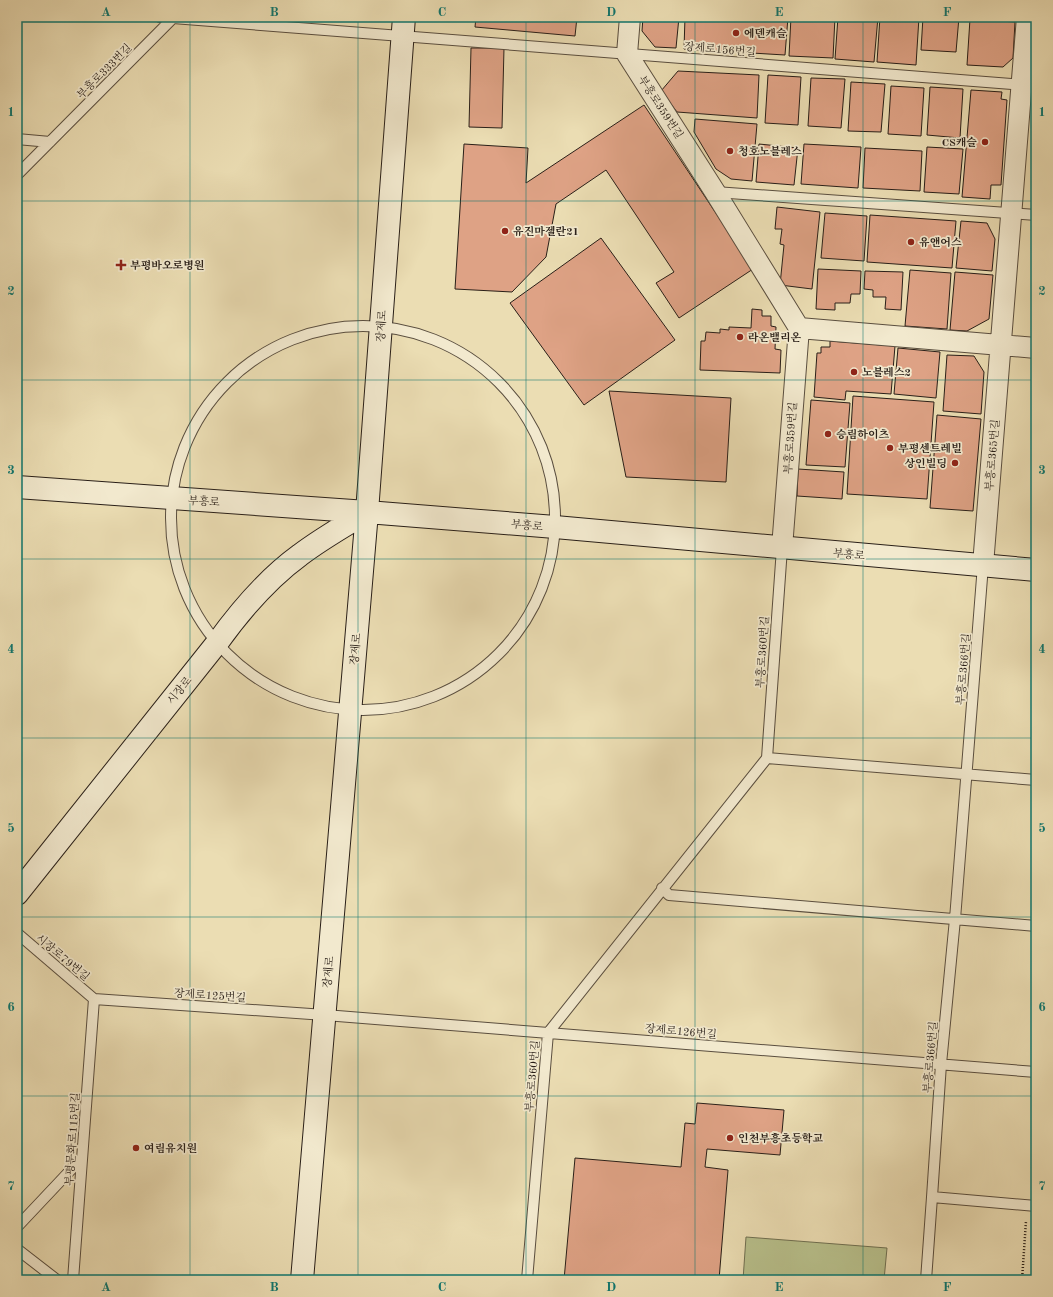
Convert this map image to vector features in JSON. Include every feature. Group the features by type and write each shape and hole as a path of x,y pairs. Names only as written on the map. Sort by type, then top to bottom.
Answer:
{"main road":[{"name":"장제로","path":"302,1280 367,512 404,26"},
{"name":"부흥로","path":"17,487 367,512 1036,570"},
{"name":"시장로","path":"17,894 251,600 293,560 332,532 367,512"}],"street":[{"path":"627,54 630,17"},
{"name":"부흥로365번길","path":"983,565 1011,213 1029,86 1027,17"},
{"name":"부흥로359번길","path":"627,54 799,328 782,548"},
{"path":"799,328 1036,348"}],"lane":[{"name":"장제로156번길","path":"160,17 404,26 627,54 1029,86"},
{"name":"부흥로333번길","path":"17,175 174,18"},
{"path":"17,139 50,142"},
{"path":"715,192 1036,215"},
{"path":"343,326 380,326 405,330 442,342 472,359 492,374 509,392 536,432 545,455 555,503 555,528 552,552 546,577 537,600 524,623 509,643 491,661 471,677 449,690 426,699 376,710 350,710 320,705 291,696 263,683 238,665 216,643 194,612 178,576 170,537 170,498 178,462 192,427 213,395 240,369 271,348 306,334 343,326"},
{"name":"부흥로360번길","path":"527,1280 548,1033 767,758 782,548"},
{"name":"부흥로366번길","path":"926,1280 941,1064 955,919 983,565"},
{"path":"767,758 1036,780"},
{"path":"662,888 669,895 1036,926"},
{"name":"시장로79번길","path":"17,933 94,999"},
{"name":"장제로125번길","path":"94,999 325,1015"},
{"name":"부평문화로115번길","path":"73,1280 94,999"},
{"name":"장제로126번길","path":"325,1015 1036,1072"},
{"path":"17,1227 82,1158"},
{"path":"932,1197 1031,1205"},
{"path":"17,1249 58,1280"}],"path":[{"path":"1022,1280 1031,1205"}],"green space":[{"path":"746,1237 887,1248 884,1280 743,1280"}],"building":[{"path":"476,17 577,17 575,36 475,27"},
{"path":"643,17 679,17 676,48 655,47 642,31"},
{"name":"에덴캐슬","path":"685,17 788,17 785,55 684,49"},
{"path":"791,17 835,17 833,58 789,56"},
{"path":"838,17 878,17 874,62 835,59"},
{"path":"880,17 919,17 916,65 877,62"},
{"path":"923,17 959,17 956,52 921,50"},
{"path":"970,19 1015,22 1013,58 1003,67 967,65"},
{"path":"471,48 504,48 502,128 469,127"},
{"path":"678,71 759,75 757,118 677,112 661,91"},
{"path":"768,75 801,77 798,125 765,123"},
{"path":"811,78 845,79 841,128 808,126"},
{"path":"851,82 885,84 881,132 848,131"},
{"path":"891,86 924,88 921,136 888,134"},
{"path":"930,87 963,89 960,138 927,135"},
{"name":"CS캐슬","path":"971,90 1002,92 1001,99 1007,100 1001,185 991,185 990,199 962,197"},
{"name":"유진마젤란21","path":"644,105 753,269 679,318 656,283 674,272 606,170 556,204 546,257 512,292 455,289 464,144 528,148 526,183"},
{"name":"청호노블레스","path":"695,119 757,124 752,181 731,179 716,169 694,132"},
{"path":"759,144 798,148 794,185 756,182"},
{"path":"804,144 861,147 858,188 801,184"},
{"path":"927,147 963,149 959,194 924,192"},
{"path":"865,148 922,151 920,191 863,188"},
{"path":"777,207 820,212 812,289 780,285 784,245 780,244 782,229 775,229"},
{"path":"825,213 867,216 864,261 821,258"},
{"name":"유앤어스","path":"870,215 956,221 952,268 867,262"},
{"path":"961,221 987,223 995,239 992,271 956,268"},
{"path":"601,238 675,340 584,405 510,303"},
{"path":"818,269 861,271 860,294 851,294 850,303 835,303 835,310 816,309"},
{"path":"910,270 951,273 947,329 905,326"},
{"path":"865,271 903,272 901,310 885,309 886,297 873,297 873,290 864,289"},
{"path":"955,272 993,275 989,319 967,331 950,330"},
{"name":"라온밸리온","path":"752,309 762,310 762,316 771,316 771,326 776,327 775,349 781,350 780,373 700,370 701,341 705,341 706,332 720,333 720,329 729,330 729,327 751,328"},
{"name":"노블레스2","path":"830,341 895,346 891,394 846,391 845,400 814,397 817,353 821,353 821,347 830,347"},
{"path":"898,348 940,352 936,398 894,394"},
{"path":"947,355 974,356 984,372 981,414 943,411"},
{"path":"609,391 731,398 726,482 626,477"},
{"name":"부평센트레빌","path":"853,396 934,402 927,499 847,494"},
{"name":"승림하이츠","path":"811,400 850,403 845,467 806,465"},
{"name":"상인빌딩","path":"937,415 981,419 973,511 930,508"},
{"path":"798,469 844,472 842,499 797,496"},
{"path":"697,1103 784,1110 780,1155 707,1149 705,1167 728,1170 719,1280 564,1280 575,1158 681,1167 685,1123 695,1124"}],"place":[{"name":"에덴캐슬","path":"736,33"},
{"name":"CS캐슬","path":"985,142"},
{"name":"청호노블레스","path":"730,151"},
{"name":"유진마젤란21","path":"505,231"},
{"name":"유앤어스","path":"911,242"},
{"name":"부평바오로병원","path":"121,265"},
{"name":"라온밸리온","path":"740,337"},
{"name":"노블레스2","path":"854,372"},
{"name":"승림하이츠","path":"828,434"},
{"name":"부평센트레빌","path":"890,448"},
{"name":"상인빌딩","path":"955,463"},
{"name":"인천부흥초등학교","path":"730,1138"},
{"name":"여림유치원","path":"136,1148"}]}
